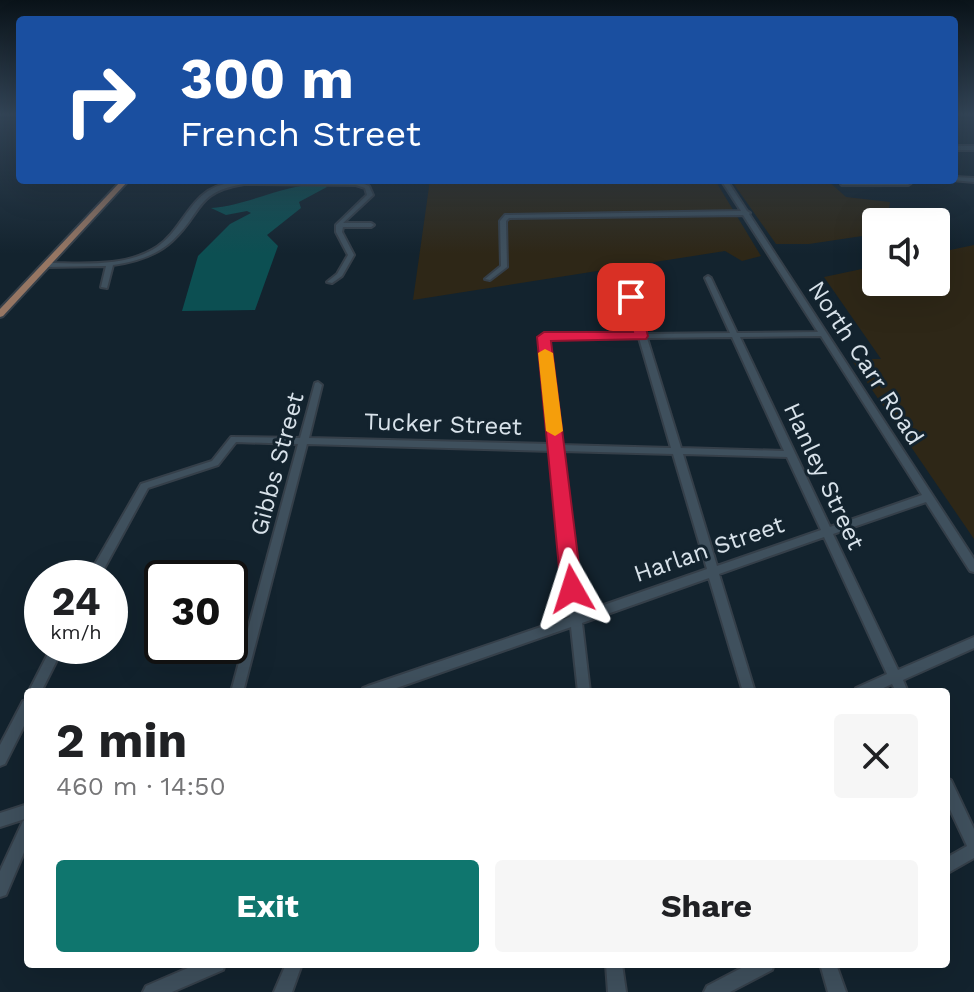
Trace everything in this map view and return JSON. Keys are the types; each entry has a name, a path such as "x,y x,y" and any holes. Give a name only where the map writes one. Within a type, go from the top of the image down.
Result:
{"main road":[{"path":"0,314 122,184"}],"street":[{"path":"46,265 110,264 135,259 162,246 206,193 227,184"},
{"path":"330,282 340,275 351,255 339,232 339,225 345,215 370,195 367,187 353,184"},
{"name":"North Carr Road","path":"727,184 974,568"},
{"path":"488,279 504,267 503,221 506,217 747,213"},
{"path":"339,225 371,225"},
{"path":"105,287 110,264"},
{"name":"Hanley Street","path":"708,278 732,335 900,688"},
{"path":"631,297 748,688"},
{"path":"584,688 544,337 824,334"},
{"name":"Gibbs Street","path":"238,688 318,385"},
{"name":"Tucker Street","path":"102,560 144,486 215,463 234,439 791,454"},
{"name":"Harlan Street","path":"379,688 928,497"},
{"path":"870,688 974,642"},
{"path":"36,688 49,664"},
{"path":"0,759 24,713"},
{"path":"950,794 974,848 950,863"},
{"path":"0,820 24,812"},
{"path":"0,889 24,835"},
{"path":"152,992 208,968"},
{"path":"283,992 292,968"},
{"path":"614,968 617,992"},
{"path":"713,992 758,968"},
{"path":"829,968 837,992"}],"shaded area":[{"path":"323,184 327,187 299,202 301,208 267,235 278,246 255,310 182,311 198,256 230,224 251,213 226,215 211,208 294,187"},
{"path":"429,184 717,184 761,256 742,261 725,251 413,300"},
{"path":"734,184 831,184 846,197 890,202 889,208 862,208 862,236 809,244 776,244"},
{"path":"974,245 974,539 851,359 881,359 824,277 862,269 862,296 950,296 950,250"}],"slow traffic":[{"path":"545,353 555,431"}],"route":[{"path":"572,589 544,337 641,336 631,297"}]}
